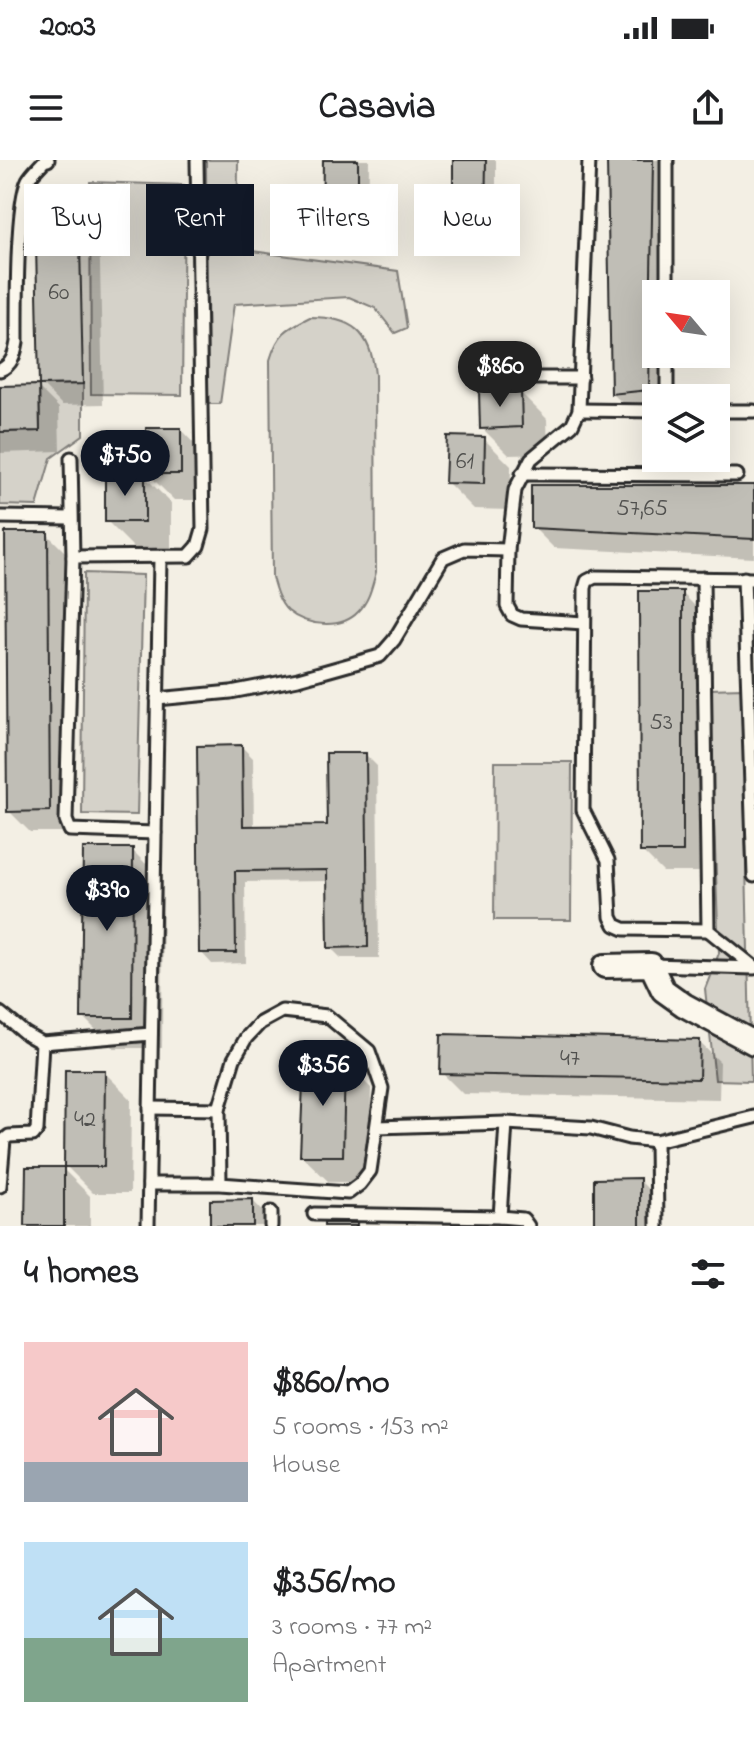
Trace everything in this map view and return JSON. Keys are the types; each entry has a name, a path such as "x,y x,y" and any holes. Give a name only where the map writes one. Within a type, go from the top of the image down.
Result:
{"street":[{"path":"605,966 651,965 663,990 754,1043"}],"lane":[{"path":"0,370 14,355 17,342 21,213 25,189 29,178 48,160"},
{"path":"73,557 189,556 198,546 203,529 197,160"},
{"path":"584,623 521,619 512,615 507,606 508,550 515,490 531,459 572,425 579,410 589,160"},
{"path":"667,160 667,280"},
{"path":"527,378 581,378"},
{"path":"579,410 642,411"},
{"path":"730,411 754,411"},
{"path":"71,458 73,557 66,820 70,830 155,833"},
{"path":"522,474 737,475"},
{"path":"0,517 71,518"},
{"path":"157,699 231,692 298,679 380,656 394,640 443,558 464,549 508,550"},
{"path":"148,1226 160,558"},
{"path":"754,876 749,578 595,577 587,581 583,810 608,860 611,917 615,925 624,929 708,930 754,968"},
{"path":"703,578 708,930"},
{"path":"651,965 754,968"},
{"path":"149,1184 220,1184 348,1193 370,1171 377,1127 382,1088 369,1051 327,1016 282,1011 260,1023 246,1038 234,1059 219,1109 220,1184"},
{"path":"0,1013 42,1043 151,1034"},
{"path":"0,1186 4,1140 9,1136 33,1135 37,1130 42,1043"},
{"path":"150,1108 219,1109"},
{"path":"377,1127 506,1123 591,1128 656,1141 754,1117"},
{"path":"500,1217 506,1123"},
{"path":"656,1141 657,1226"},
{"path":"271,1212 271,1226"},
{"path":"314,1214 500,1217 523,1219 528,1226"}],"shaded area":[{"path":"206,160 238,160 238,184 206,184"},
{"path":"90,182 153,184 146,184 146,256 183,256 182,395 91,394 90,256 130,256 130,184"},
{"path":"254,251 270,256 398,271 407,328 395,333 375,308 349,297 234,304 220,404 208,404 207,256 254,256"},
{"path":"310,317 337,320 357,330 369,348 375,375 376,572 362,608 351,618 333,624 314,623 288,611 280,600 272,577 270,360 284,333"},
{"path":"83,384 83,435 51,458 37,506 0,505 0,432 40,431 39,385"},
{"path":"84,573 143,575 137,815 82,814"},
{"path":"742,688 751,1081 715,1080 705,989 719,953 709,689"},
{"path":"495,762 572,762 571,920 494,920"}],"building":[{"path":"323,160 358,160 358,184 323,184"},
{"path":"453,160 486,160 486,184 453,184"},
{"path":"607,160 653,160 651,280 642,280 642,368 649,368 649,384 642,384 642,391 611,394"},
{"path":"36,256 80,256 83,384 39,385"},
{"path":"39,385 40,431 0,432 0,386"},
{"path":"521,390 522,427 480,429 479,391"},
{"path":"146,428 181,428 181,474 145,474"},
{"path":"447,436 485,437 484,484 445,483"},
{"path":"105,474 145,474 145,522 105,522"},
{"path":"531,485 754,485 754,539 531,528"},
{"path":"5,532 48,532 50,811 7,812"},
{"path":"639,591 683,591 683,852 640,852"},
{"path":"242,745 243,826 327,825 326,753 366,753 368,947 328,948 327,870 235,871 236,953 199,953 197,746"},
{"path":"83,848 133,848 132,1018 81,1018"},
{"path":"441,1034 700,1040 699,1079 440,1074"},
{"path":"304,1059 345,1059 343,1156 300,1156"},
{"path":"65,1070 105,1070 104,1167 64,1167"},
{"path":"26,1167 64,1167 64,1226 25,1226"},
{"path":"640,1178 640,1226 594,1226 594,1179"},
{"path":"253,1199 253,1226 210,1226 210,1200"},
{"path":"324,1223 357,1223 357,1226 324,1226"}]}
